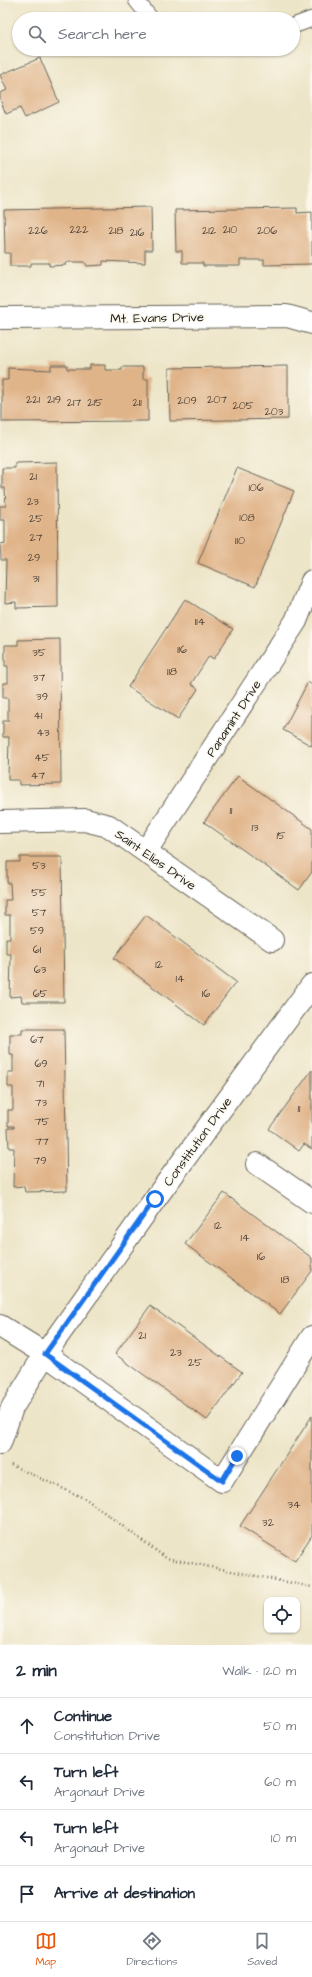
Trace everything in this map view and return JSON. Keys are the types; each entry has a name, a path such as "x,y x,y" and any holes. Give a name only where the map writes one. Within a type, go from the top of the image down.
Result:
{"street":[{"name":"Mt. Evans Drive","path":"0,318 287,316 312,324"},
{"name":"Panamint Drive","path":"146,851 304,625 312,581"},
{"name":"Saint Elias Drive","path":"0,822 85,820 109,826 272,940"},
{"name":"Constitution Drive","path":"3,1453 12,1408 45,1354 155,1199 312,985"},
{"path":"257,1164 312,1202"},
{"path":"0,1326 45,1354 222,1481 312,1337"}],"lane":[{"path":"136,0 145,12"},
{"path":"300,23 312,19"}],"path":[{"path":"3,1453 86,1499 166,1558 312,1587"}],"building":[{"path":"40,58 59,102 25,118 20,108 6,114 0,99 0,93 7,90 0,75"},
{"path":"151,207 152,250 145,250 145,263 103,261 103,265 87,266 85,262 69,262 65,263 66,265 49,266 49,263 31,263 31,266 10,266 10,253 5,253 4,210"},
{"path":"297,208 297,213 312,212 312,264 264,265 264,260 240,260 240,266 203,266 203,263 182,263 182,251 176,251 175,210"},
{"path":"51,365 67,365 67,369 90,369 90,365 105,365 105,370 122,370 122,367 143,367 143,379 148,379 148,421 2,422 2,380 8,380 8,368 51,370"},
{"path":"288,366 288,419 170,421 169,368"},
{"path":"57,462 58,607 16,608 16,602 5,603 6,560 1,560 0,544 5,543 5,520 0,520 0,506 6,506 5,488 2,488 2,468 15,468 15,463"},
{"path":"237,468 294,491 255,587 198,563"},
{"path":"185,599 233,629 214,659 209,656 191,684 198,689 178,719 128,687"},
{"path":"60,639 61,784 19,785 19,780 8,780 9,737 3,737 3,721 8,721 8,698 3,698 3,683 8,683 8,666 5,666 5,645 18,645 18,640"},
{"path":"308,682 312,685 312,746 283,730"},
{"path":"238,776 312,829 312,872 299,890 204,822"},
{"path":"20,857 62,857 64,1002 22,1002 21,996 10,997 11,954 6,954 6,938 10,938 10,915 5,915 5,900 11,900 10,883 7,883 7,862 20,862"},
{"path":"146,915 236,982 204,1025 114,958"},
{"path":"22,1029 64,1029 67,1191 25,1192 24,1186 13,1187 14,1148 9,1148 8,1128 14,1128 14,1126 8,1126 8,1110 13,1110 13,1087 8,1087 8,1072 13,1072 13,1055 10,1055 10,1034 22,1034"},
{"path":"312,1070 312,1149 304,1144 299,1151 269,1129"},
{"path":"224,1193 312,1258 312,1271 280,1314 185,1244"},
{"path":"150,1306 242,1372 207,1420 115,1354"},
{"path":"312,1416 312,1535 295,1561 240,1526"}],"route":[{"path":"155,1199 45,1354 192,1461 222,1481 237,1456"}]}
